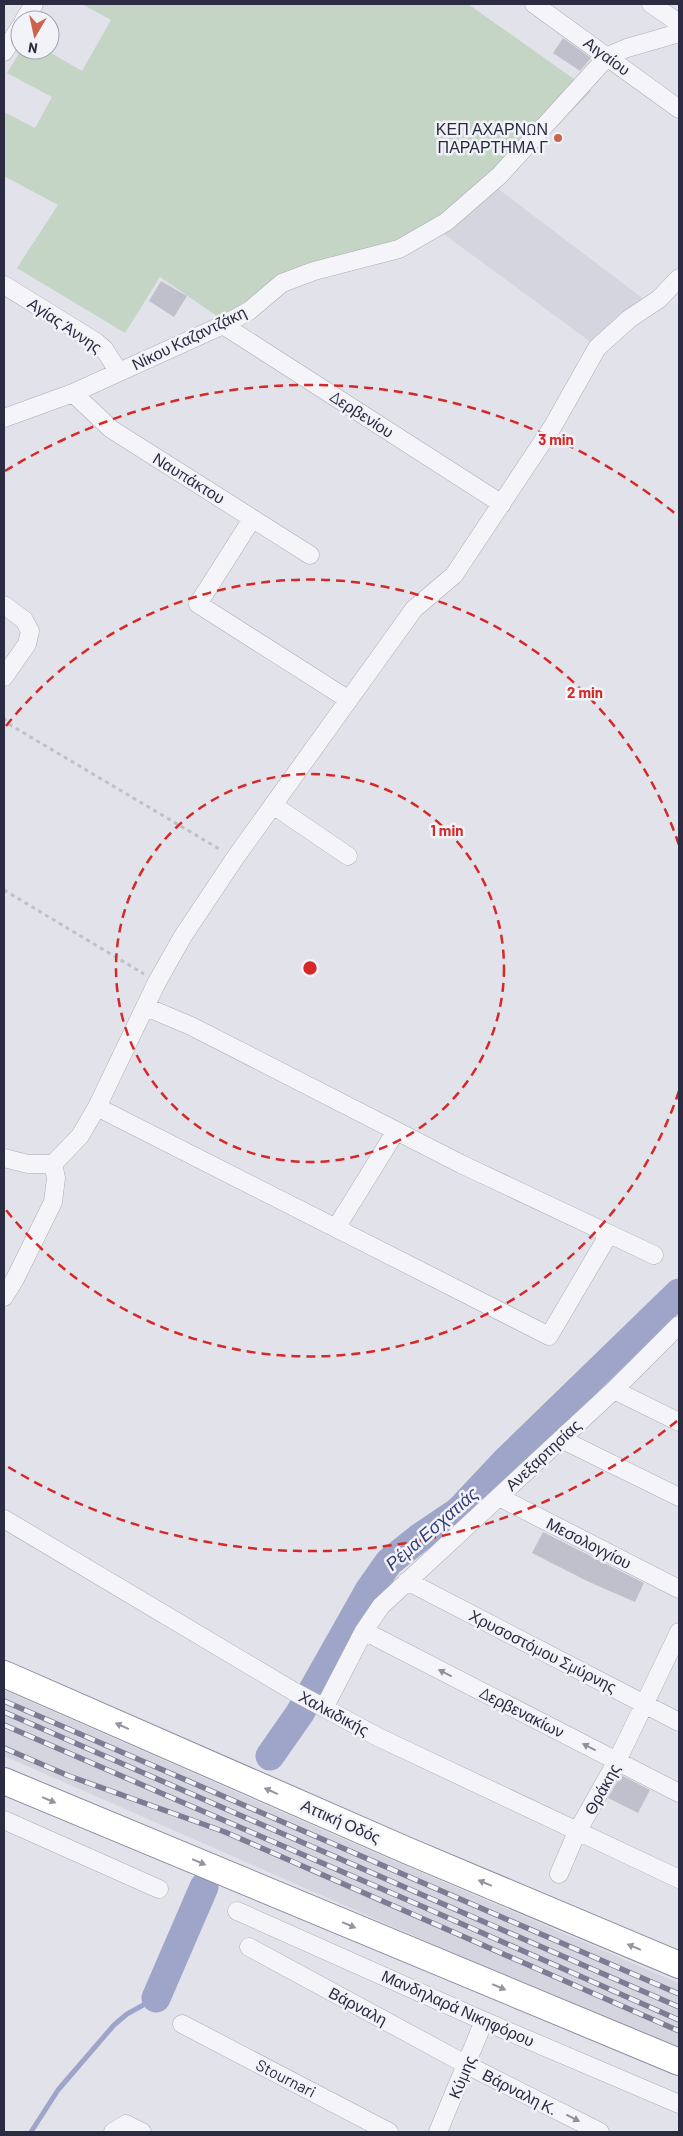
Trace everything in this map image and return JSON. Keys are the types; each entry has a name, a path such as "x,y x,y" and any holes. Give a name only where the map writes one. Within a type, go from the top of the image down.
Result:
{"highway":[{"name":"Αττική Οδός","path":"4,1674 406,1850 679,1966"},
{"path":"4,1781 679,2062"}],"street":[{"name":"Αιγαίου","path":"534,4 608,56 679,110"},
{"path":"651,4 679,23"},
{"name":"Νίκου Καζαντζάκη","path":"4,418 73,394 223,325 249,311 282,283 314,272 399,249 446,222 500,175 608,56 627,48 679,33"},
{"path":"4,1158 28,1164 53,1164 80,1136 97,1107 157,982 183,936 235,858 414,609 454,575 553,426 597,348 629,319 659,299 679,278"},
{"name":"Αγίας Άννης","path":"4,285 96,342 104,349 119,372"},
{"name":"Δερβενίου","path":"223,325 502,504"},
{"name":"Ναυπάκτου","path":"73,394 111,429 310,555"},
{"path":"252,518 198,604 349,700"},
{"path":"4,605 24,620 30,631 27,644 4,677"},
{"path":"273,805 348,856"},
{"path":"146,1007 191,1026 396,1131 654,1255"},
{"path":"97,1107 549,1336 609,1234"},
{"path":"336,1228 396,1131"},
{"path":"4,1297 15,1279 53,1202 56,1178 53,1164"},
{"name":"Ανεξαρτησίας","path":"318,1705 381,1606 675,1335"},
{"path":"614,1390 679,1422"},
{"path":"561,1439 679,1497"},
{"name":"Μεσολογγίου","path":"499,1497 679,1588"},
{"name":"Χαλκιδικής","path":"4,1519 318,1705 378,1737 679,1879"},
{"name":"Χρυσοστόμου Σμύρνης","path":"407,1581 679,1722"},
{"name":"Δερβενακίων","path":"364,1631 679,1793"},
{"name":"Θράκης","path":"559,1874 578,1832 617,1761 679,1632"},
{"path":"4,1820 159,1889"},
{"name":"Μανδηλαρά Νικηφόρου","path":"237,1910 484,2021 679,2104"},
{"name":"Βάρναλη","path":"249,1947 467,2065"},
{"name":"Κύμης","path":"438,2132 484,2021"},
{"name":"Stournari","path":"182,2024 389,2132"},
{"name":"Βάρναλη Κ.","path":"467,2065 600,2132"},
{"path":"119,2128 142,2132"}],"path":[{"path":"4,718 6,723 235,858"},
{"path":"4,890 157,982"}],"shaded area":[{"path":"497,188 645,300 592,343 441,232"},
{"path":"4,1690 679,1983 679,2048 549,1995 4,1756"}],"green space":[{"path":"82,4 468,4 591,91 497,188 441,232 289,286 269,304 253,296 221,319 160,277 125,333 17,268 58,205 4,176 4,112 35,128 52,97 7,73 15,60 60,60 60,58 82,71 111,20"}],"building":[{"path":"563,38 591,58 580,71 553,53"},
{"path":"161,281 187,296 174,317 149,301"},
{"path":"543,1532 644,1583 635,1602 589,1582 532,1553"},
{"path":"621,1775 650,1790 638,1813 608,1798"}],"waterway":[{"name":"Ρέμα Εσχατιάς","path":"270,1756 300,1713 370,1589 389,1562 419,1538 459,1511 506,1461 679,1293"},
{"name":"Ρέμα Εσχατιάς","path":"156,1998 204,1887"},
{"path":"31,2132 58,2090 114,2025 127,2014 156,1998"}],"railway":[{"path":"4,1701 679,1994"},
{"path":"4,1712 679,2007"},
{"path":"4,1725 679,2020"},
{"path":"4,1748 69,1776 225,1832 679,2031"}],"place":[{"name":"ΚΕΠ ΑΧΑΡΝΩΝ ΠΑΡΑΡΤΗΜΑ Γ","path":"558,138"}]}
